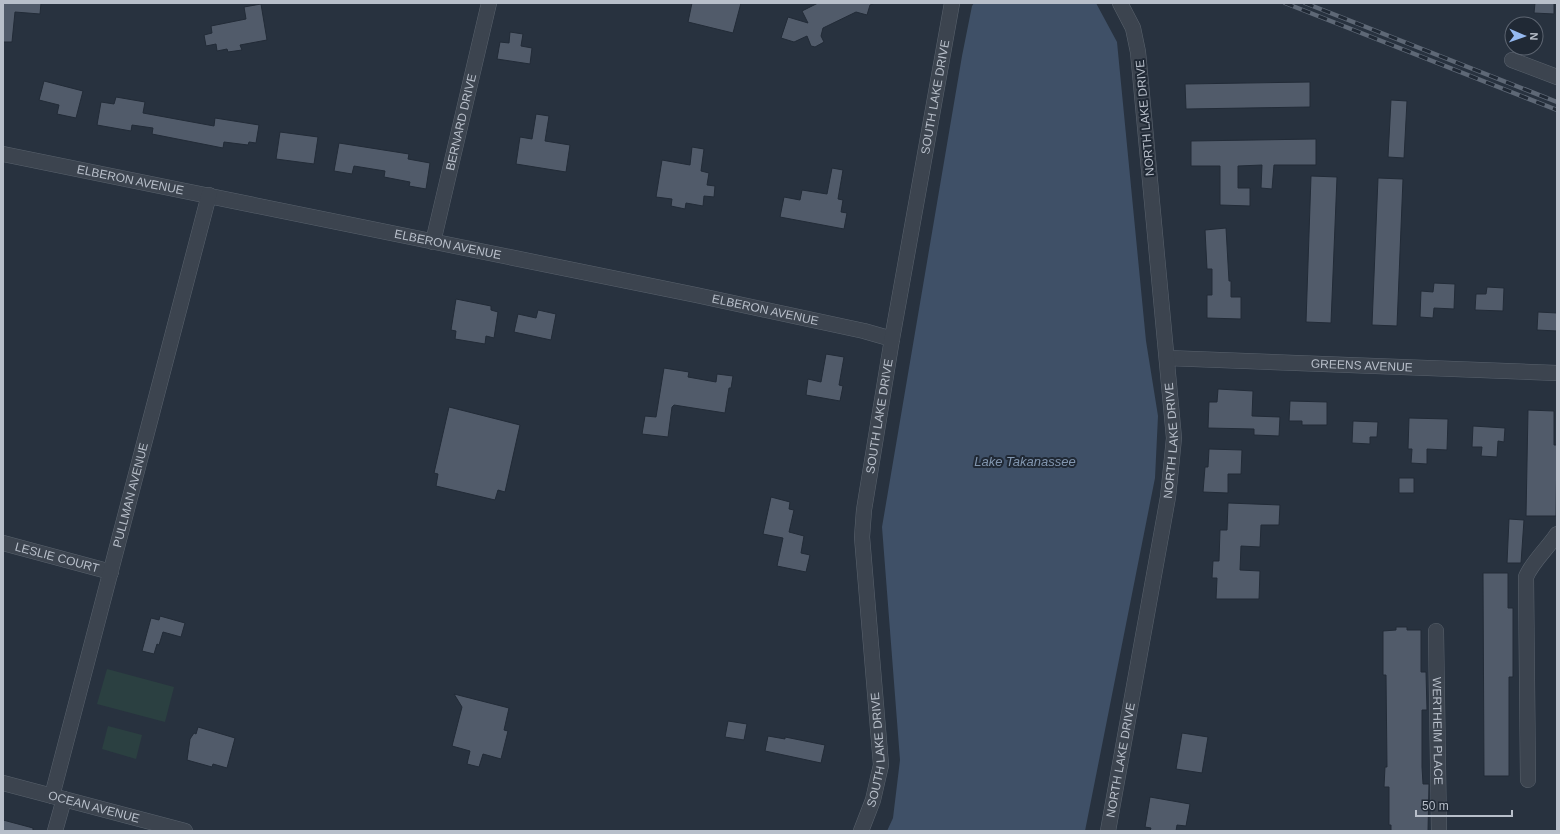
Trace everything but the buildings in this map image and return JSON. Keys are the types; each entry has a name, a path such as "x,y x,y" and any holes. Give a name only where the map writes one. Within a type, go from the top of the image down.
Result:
{"street":[{"name":"BERNARD DRIVE","path":"433,242 489,3"},
{"name":"SOUTH LAKE DRIVE","path":"861,831 875,794 881,765 862,537 864,510 892,339 952,3"},
{"name":"NORTH LAKE DRIVE","path":"1108,831 1174,456 1173,418 1168,358 1138,52 1133,28 1120,3"},
{"path":"1512,60 1557,77"},
{"name":"ELBERON AVENUE","path":"3,154 703,296 864,331 892,339"},
{"name":"PULLMAN AVENUE","path":"55,831 58,797 111,572 209,195"},
{"name":"GREENS AVENUE","path":"1168,358 1557,373"},
{"path":"1528,780 1526,577 1529,570 1557,534"},
{"name":"LESLIE COURT","path":"3,543 111,572"},
{"name":"WERTHEIM PLACE","path":"1436,631 1439,831"},
{"name":"OCEAN AVENUE","path":"3,783 185,831"}],"green space":[{"path":"107,669 174,687 165,722 97,704"},
{"path":"108,726 142,735 136,759 102,749"}],"water":[{"name":"Lake Takanassee","path":"974,3 1096,3 1117,42 1146,341 1158,416 1155,478 1085,831 887,831 893,818 900,760 882,527 962,56 972,6"}],"railway":[{"path":"1285,3 1557,110"},
{"path":"1305,3 1557,102"}]}
